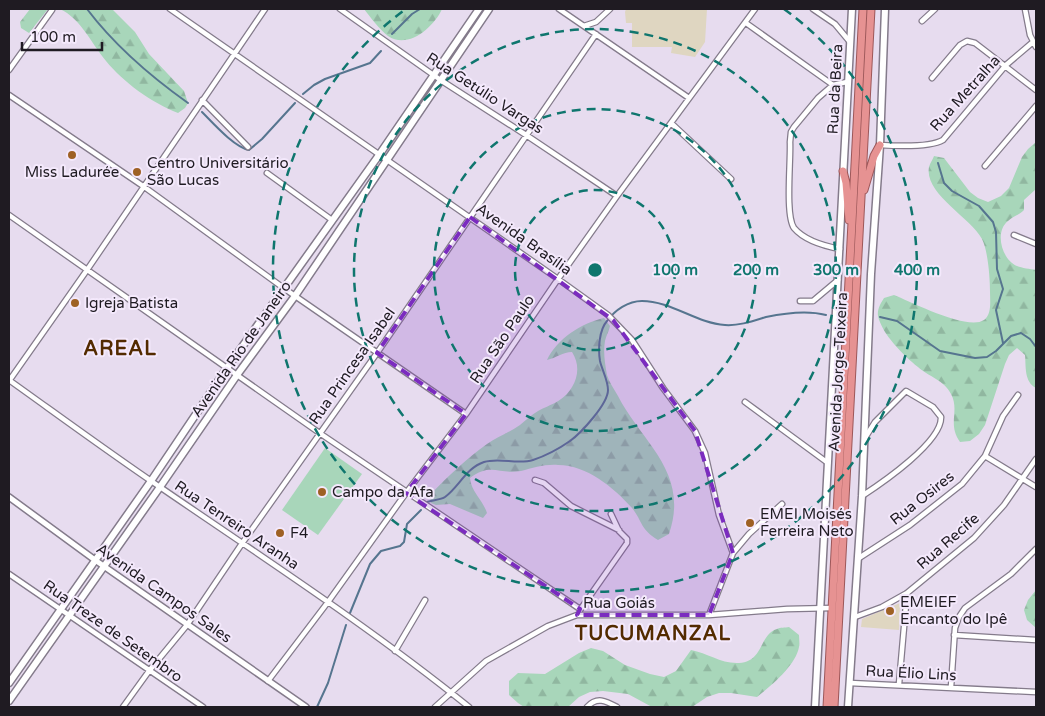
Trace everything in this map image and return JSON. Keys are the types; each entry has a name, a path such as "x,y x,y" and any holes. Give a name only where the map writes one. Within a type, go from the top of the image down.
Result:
{"highway":[{"name":"Avenida Jorge Teixeira","path":"827,707 863,9"},
{"name":"Avenida Jorge Teixeira","path":"834,707 871,9"},
{"path":"861,200 874,156 880,145"},
{"path":"843,171 846,183 851,254"},
{"path":"835,692 838,707"}],"main road":[{"name":"Avenida Rio de Janeiro","path":"9,683 479,9"},
{"name":"Avenida Rio de Janeiro","path":"9,701 294,296 442,81 489,9"},
{"name":"Rua da Beira","path":"815,707 852,9"},
{"path":"880,145 885,9"},
{"name":"Rua Élio Lins","path":"850,683 859,558 871,274 880,145"},
{"path":"848,707 850,683"}],"street":[{"name":"Avenida Brasília","path":"170,9 470,217 614,320 632,340 663,388 695,430 705,453 720,515 733,553"},
{"path":"9,380 87,270 265,9"},
{"name":"Rua Getúlio Vargas","path":"340,9 433,75 617,196"},
{"path":"559,9 689,98"},
{"path":"584,26 601,18 610,9"},
{"name":"Rua São Paulo","path":"268,681 466,414 617,196 755,9"},
{"path":"813,9 835,24 850,44"},
{"path":"922,21 935,9"},
{"path":"1025,9 1028,25 1036,47"},
{"path":"9,70 52,10"},
{"path":"746,23 834,86"},
{"name":"Rua Princesa Isabel","path":"123,707 149,671 187,625 596,34"},
{"path":"932,78 960,45 968,41 1006,65 1036,90"},
{"name":"Rua Metralha","path":"880,145 925,145 943,140 1006,65 1033,42"},
{"path":"840,248 810,240 793,226 789,214 791,136 794,127 818,98 834,86 847,82"},
{"path":"9,95 143,186 294,296 466,414"},
{"path":"202,100 248,147"},
{"path":"986,166 1036,106"},
{"path":"671,123 731,179"},
{"path":"267,173 332,220"},
{"path":"9,215 406,493 580,609"},
{"path":"1014,235 1036,244"},
{"path":"800,302 813,301 839,279"},
{"name":"Rua Tenreiro Aranha","path":"9,380 151,481 243,542 328,602 469,707"},
{"path":"862,496 892,476 919,452 939,428 941,419 939,412 906,391 871,427 864,439"},
{"name":"Rua Osires","path":"859,558 910,525 951,494 967,479 985,456 1003,416 1018,394"},
{"path":"744,402 828,463"},
{"path":"985,456 1036,487"},
{"name":"Rua Recife","path":"855,617 882,607 907,593 984,529 1004,505 1036,459"},
{"path":"535,480 544,483 571,506 619,531 626,537 627,543 577,615"},
{"name":"Avenida Campos Sales","path":"9,497 95,560 306,707"},
{"path":"709,615 733,553 749,534 782,504"},
{"path":"612,514 619,531"},
{"path":"951,687 954,635 957,621 965,608 1011,574 1036,549"},
{"name":"Rua Treze de Setembro","path":"9,574 203,707"},
{"path":"899,684 907,593"},
{"path":"395,651 425,600"},
{"name":"Rua Goiás","path":"435,707 486,661 548,626 577,615 709,615 832,608"},
{"path":"954,635 1036,640"},
{"name":"Rua Élio Lins","path":"850,683 1036,692"},
{"path":"587,707 595,701 606,701 617,707"}],"highlighted area":[{"path":"470,217 613,320 695,431 733,553 709,615 577,615 580,609 406,493 466,414 377,353"}],"shaded area":[{"path":"626,9 707,9 705,42 695,57 671,53 672,47 632,47 632,23 626,23"},
{"name":"EMEIEF Encanto do Ipê","path":"900,603 899,630 861,627 862,619"}],"green space":[{"path":"30,9 48,9 29,33 21,28 20,22"},
{"path":"60,9 112,9 135,32 149,54 184,91 188,103 185,108 178,113 168,109 148,98 129,84 106,61 80,25"},
{"path":"364,9 442,9 427,29 412,38 396,40 378,27"},
{"path":"1036,142 1036,189 1024,200 1024,210 1004,226 1001,238 1004,252 1012,263 1019,267 1036,270 1036,388 1029,382 1025,355 1017,348 1009,355 1005,364 985,425 979,434 970,441 960,442 954,429 954,406 948,389 912,362 894,344 880,323 879,309 884,298 894,295 953,319 976,322 987,317 990,307 990,286 984,244 976,231 933,187 929,177 929,167 934,156 944,158 970,192 988,202 1001,196 1009,188 1022,157"},
{"path":"604,318 610,326 605,339 604,349 608,378 628,413 660,459 668,475 673,493 674,512 669,534 658,540 652,536 645,529 632,508 617,493 589,473 569,466 548,465 513,472 490,470 477,473 470,478 473,488 487,513 483,518 450,504 436,505 431,503 430,495 472,456 491,441 512,430 535,413 565,396 576,378 577,365 572,352 547,360 551,352 563,339 578,328"},
{"name":"Campo da Afa","path":"325,448 362,474 318,535 282,510"},
{"path":"1036,590 1036,628 1027,620 1024,610 1028,600"},
{"path":"789,627 799,635 797,654 782,675 757,697 719,693 707,697 692,707 652,707 628,694 603,691 590,692 579,697 568,707 524,707 509,695 509,681 518,673 545,674 579,653 591,648 603,651 625,665 664,677 676,671 691,650 726,662 739,663 747,661 753,658 771,632"}],"waterway":[{"path":"87,9 109,36 134,60 188,103"},
{"path":"392,34 412,14 420,9"},
{"path":"303,94 325,79 370,63 381,51"},
{"path":"202,112 230,140 249,150 262,139 295,103"},
{"path":"938,163 944,183 952,191 979,206 993,222 996,232 997,269 1003,289 996,310 1003,343"},
{"path":"427,502 445,497 467,473 484,462 502,460 521,462 533,460 562,446 581,432 599,410 607,396 608,386 599,356 602,329 614,313 627,304 637,301 663,304 704,320 725,325 741,324 788,313 804,312 826,315"},
{"path":"880,317 897,321 940,351 975,358 987,357 1011,336 1021,333 1030,339 1036,347"},
{"path":"350,613 370,564 381,551 400,546 404,542 407,524 421,510"},
{"path":"317,707 328,683 346,625"}],"place":[{"name":"Miss Ladurée","path":"72,155"},
{"name":"Centro Universitário São Lucas","path":"137,172"},
{"name":"Igreja Batista","path":"75,303"},
{"name":"Campo da Afa","path":"322,492"},
{"name":"EMEI Moisés Ferreira Neto","path":"750,523"},
{"name":"F4","path":"280,533"},
{"name":"EMEIEF Encanto do Ipê","path":"890,611"}],"district":[{"name":"AREAL","path":"120,348"},
{"name":"TUCUMANZAL","path":"653,633"}]}
